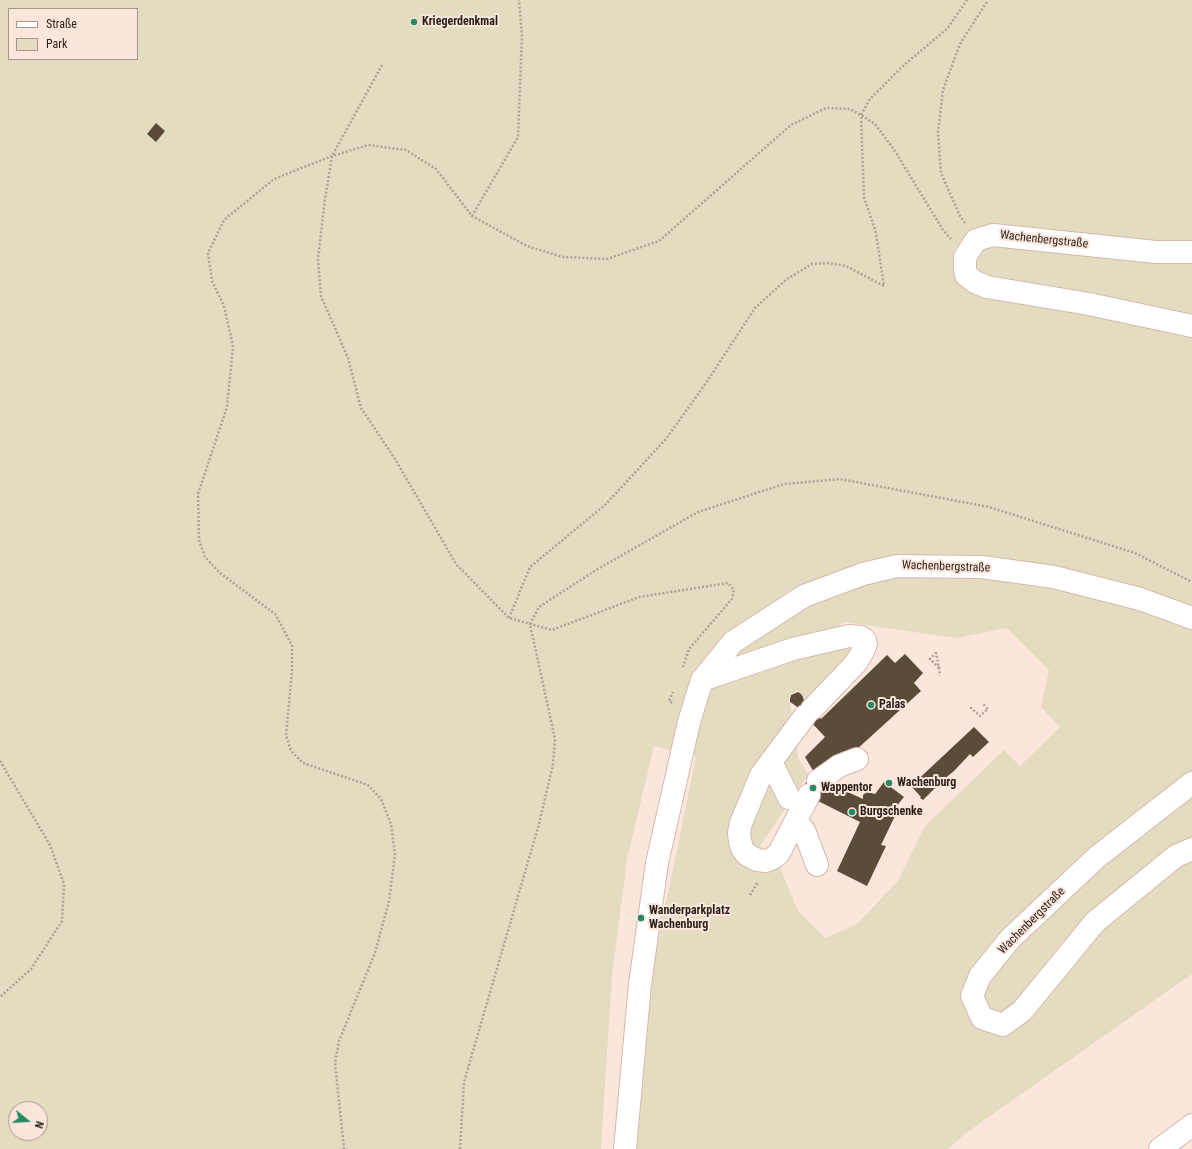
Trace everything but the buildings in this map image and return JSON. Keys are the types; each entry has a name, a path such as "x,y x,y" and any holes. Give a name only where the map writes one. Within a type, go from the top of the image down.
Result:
{"street":[{"name":"Wachenbergstraße","path":"971,248 994,235 1156,252 1192,252"},
{"path":"971,248 966,275 975,282 987,287 1089,304 1192,326"},
{"name":"Wachenbergstraße","path":"626,1149 640,984 657,863 689,722 702,680 734,642 804,596 863,574 897,566 982,567 1054,577 1140,598 1192,618"},
{"path":"702,680 793,648 850,636 861,637 865,640 866,644 862,654 855,664 809,712 762,775 741,823 739,833 742,848 746,854 757,860 766,861 779,853 805,792 839,766 857,759"},
{"path":"771,762 805,792"},
{"name":"Wachenbergstraße","path":"1192,783 1097,857 1010,939 980,976 972,996 982,1018 1003,1025 1022,1011 1095,922 1176,856 1192,849"},
{"path":"804,830 817,865"},
{"path":"1160,1149 1192,1125"}],"path":[{"path":"472,216 518,136 522,36 519,0"},
{"path":"509,618 530,567 605,505 666,439 706,383 755,308 786,279 812,264 828,262 846,266 884,286 876,233 864,197 861,115 870,99 904,65 947,29 967,0"},
{"path":"971,248 960,216 941,173 938,132 943,90 960,44 988,0"},
{"path":"382,65 332,156 324,199 318,260 321,296 348,358 361,408 395,459 456,564 509,618 552,630 639,597 728,583 734,590 732,599 689,649 681,672"},
{"path":"344,1149 335,1063 339,1041 375,953 389,901 395,854 391,824 381,799 368,785 303,763 291,750 286,735 292,672 292,645 275,614 220,573 205,558 198,540 198,494 227,407 233,346 224,306 212,281 208,253 224,220 274,179 332,156 368,145 406,150 436,168 472,216 527,246 563,257 607,259 659,241 791,125 826,108 850,109 874,124 891,146 943,230 971,248"},
{"path":"460,1149 464,1082 539,824 553,765 555,739 530,624 539,606 596,570 698,512 784,484 840,478 989,507 1135,553 1192,582"},
{"path":"939,668 930,659 936,653 938,661 939,668 940,676"},
{"path":"674,704 669,701 675,686"},
{"path":"971,709 980,716 988,709 982,702"},
{"path":"0,761 50,845 64,884 62,921 31,969 0,997"},
{"path":"750,896 761,876"}],"green space":[{"path":"0,0 1192,0 1192,974 966,1133 948,1149 637,1149 649,986 696,757 654,746 627,860 612,976 601,1149 0,1149","holes":["844,622 956,638 1007,628 1049,670 1041,707 1060,727 1020,766 1004,750 925,826 898,881 857,924 825,938 798,911 779,865 760,846 808,775 798,757 789,696 797,690 807,701 854,646 822,647"]}],"place":[{"name":"Kriegerdenkmal","path":"414,22"},
{"name":"Palas","path":"871,705"},
{"name":"Wachenburg","path":"889,783"},
{"name":"Wappentor","path":"813,788"},
{"name":"Burgschenke","path":"852,812"},
{"name":"Wanderparkplatz Wachenburg","path":"641,918"}]}
